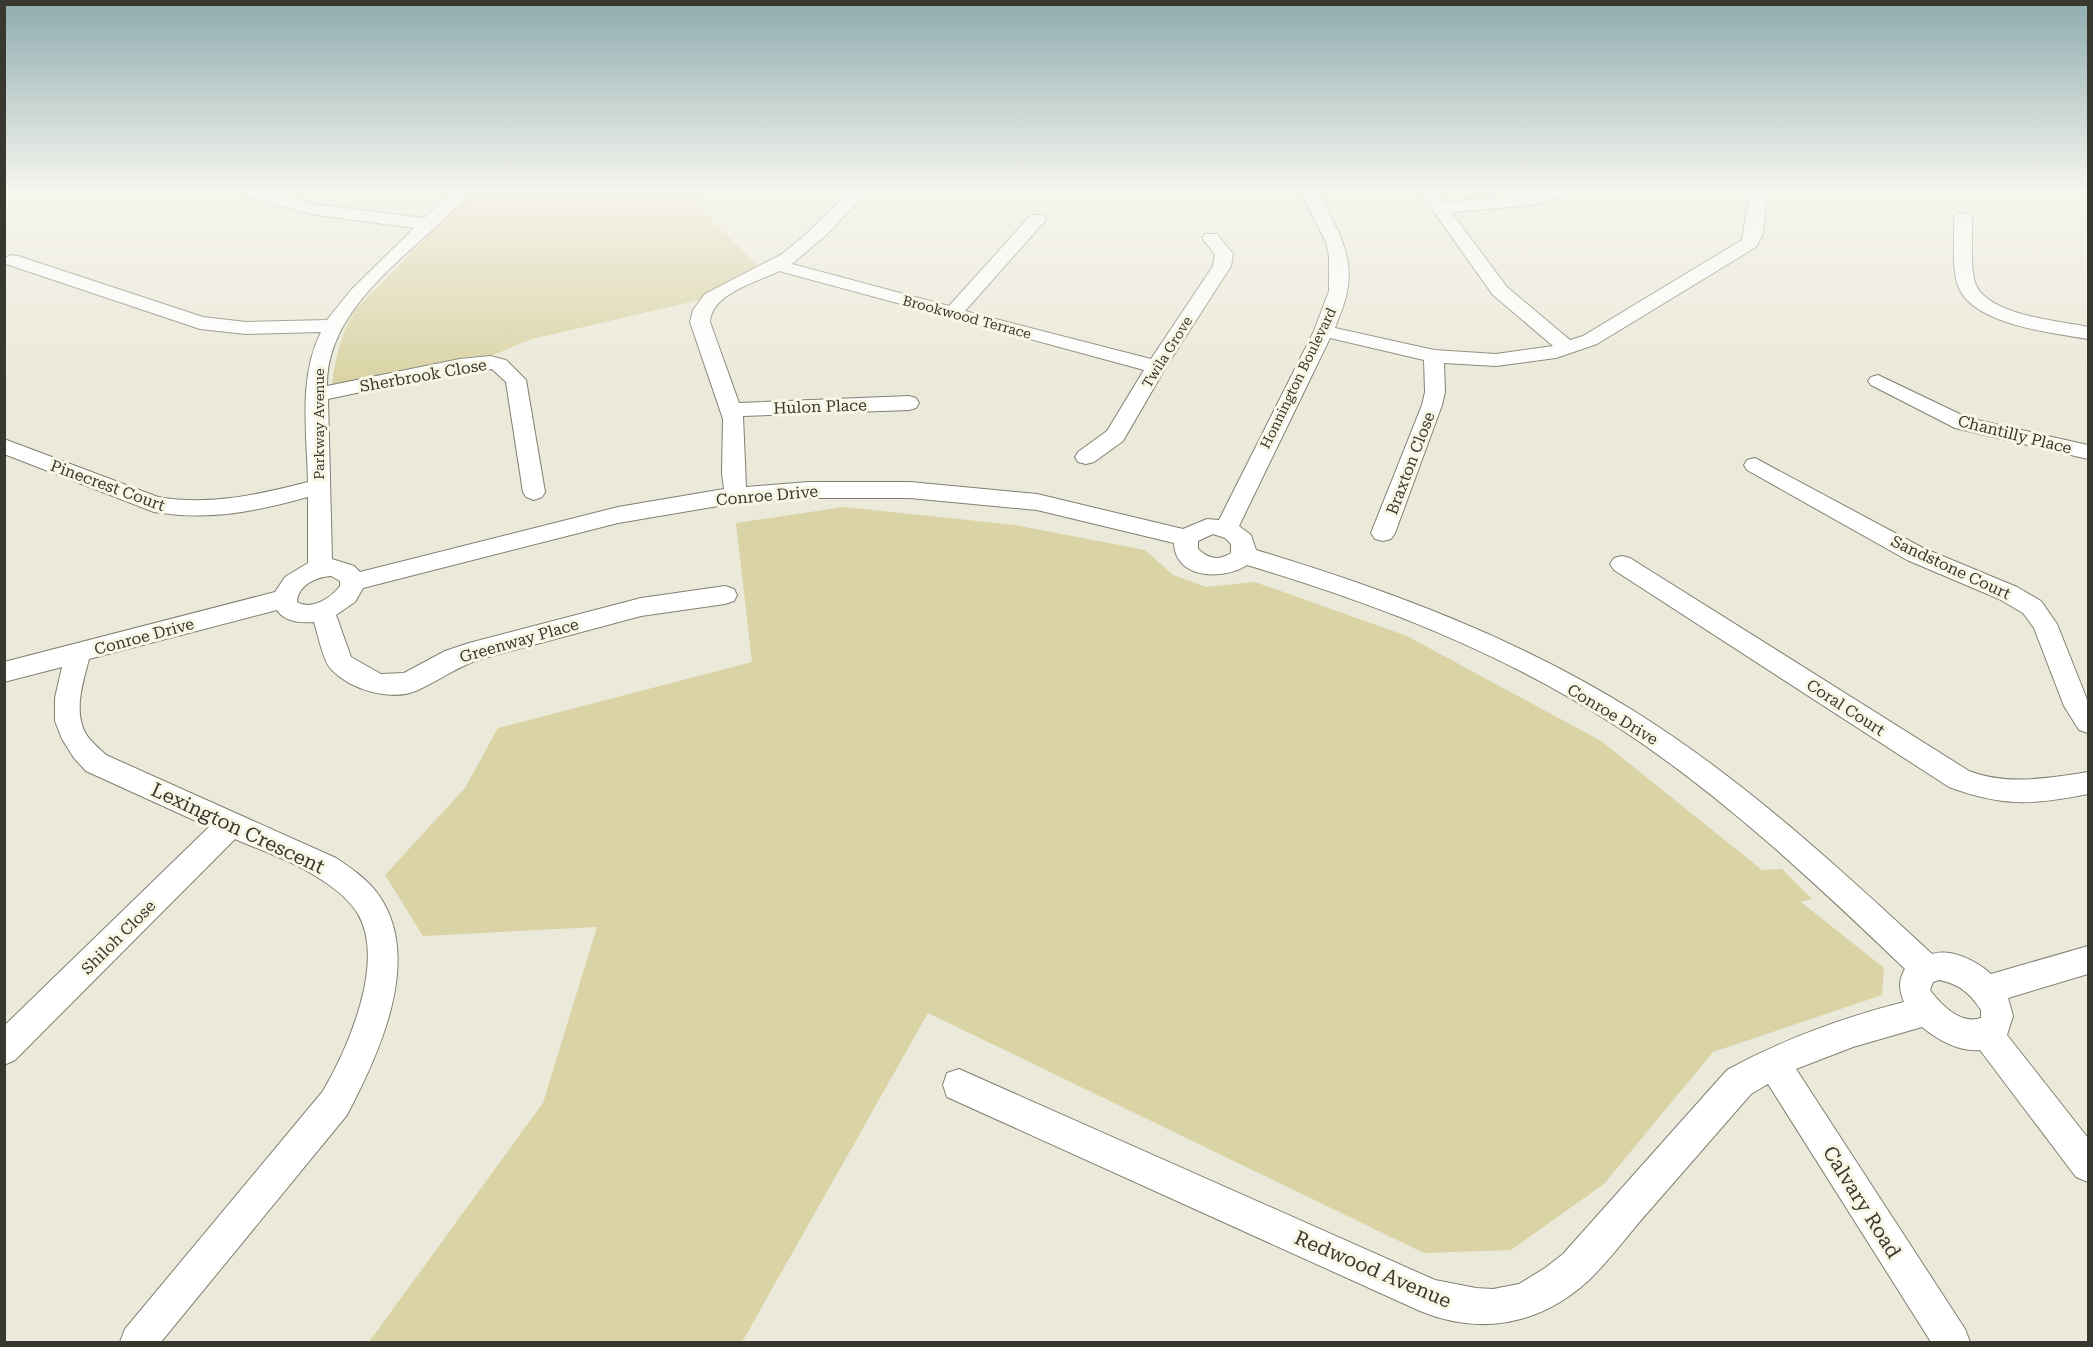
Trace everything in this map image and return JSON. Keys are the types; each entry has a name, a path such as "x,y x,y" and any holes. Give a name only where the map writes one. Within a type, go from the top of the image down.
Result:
{"street":[{"name":"Parkway Avenue","path":"320,568 318,365 333,326 347,304 397,254"},
{"path":"736,495 733,473 734,419 700,315 710,299 778,264 791,254"},
{"path":"952,313 1005,254"},
{"name":"Twila Grove","path":"1086,457 1115,436 1156,367 1222,266 1224,254"},
{"name":"Honnington Boulevard","path":"1226,528 1252,471 1324,331 1338,291 1338,254"},
{"path":"1473,254 1511,302 1567,348"},
{"path":"1324,331 1434,356 1496,360 1522,358 1567,348 1599,334 1732,254"},
{"path":"1966,254 1968,286 1975,296 2005,314 2088,333"},
{"path":"12,260 200,323 246,327 333,326"},
{"name":"Brookwood Terrace","path":"778,264 790,270 1156,367"},
{"name":"Braxton Close","path":"1383,533 1432,405 1435,392 1434,356"},
{"name":"Sherbrook Close","path":"317,395 460,365 490,362 499,364 516,380 534,492"},
{"name":"Chantilly Place","path":"1878,381 1962,423 2088,452"},
{"name":"Hulon Place","path":"731,411 753,408 909,404"},
{"name":"Pinecrest Court","path":"4,446 154,504 174,509 226,510 319,487"},
{"name":"Sandstone Court","path":"1755,465 1916,554 2008,593 2032,607 2045,624 2077,706 2088,723"},
{"name":"Conroe Drive","path":"353,582 618,514 736,495 807,490 910,490 1037,502 1187,538"},
{"path":"1214,526 1226,528 1242,538 1245,547 1238,562 1217,568 1206,566 1188,555 1185,546 1187,538 1193,531 1202,527 1214,526"},
{"name":"Conroe Drive","path":"1243,555 1379,598 1421,614 1515,658 1625,718 1675,752 1804,855 1926,968"},
{"name":"Coral Court","path":"1622,564 1959,779 1976,786 2010,794 2088,783"},
{"path":"320,568 345,569 351,574 353,582 351,591 344,599 323,612 305,614 293,612 286,606 284,599 287,589 296,580 320,568"},
{"name":"Greenway Place","path":"323,612 340,663 365,679 381,684 396,685 408,683 454,658 478,650 641,607 726,595"},
{"name":"Conroe Drive","path":"4,672 284,599"},
{"name":"Lexington Crescent","path":"78,653 66,705 67,719 78,744 96,763 326,867 351,886 371,909 380,940 381,982 377,1002 361,1053 335,1103 138,1342"},
{"name":"Shiloh Close","path":"4,1049 231,824"},
{"path":"1986,990 2088,960"},
{"path":"1939,966 1956,969 1970,976 1986,990 1993,1001 1998,1016 1995,1026 1986,1033 1973,1036 1955,1032 1941,1025 1926,1011 1918,999 1914,985 1918,975 1926,968 1939,966"},
{"name":"Redwood Avenue","path":"960,1085 1433,1298 1463,1306 1495,1308 1526,1301 1550,1288 1576,1267 1739,1082 1773,1062 1851,1031 1926,1011"},
{"path":"1986,1033 2088,1165"},
{"name":"Calvary Road","path":"1773,1062 1952,1342"}],"shaded area":[{"path":"410,254 746,254 759,267 711,290 699,300 532,339 493,355 467,357 332,386 339,346 355,310"},
{"path":"844,507 1015,525 1145,550 1173,575 1206,587 1255,582 1407,636 1601,741 1762,870 1782,869 1812,899 1801,902 1884,968 1882,995 1713,1052 1604,1184 1511,1250 1424,1253 928,1013 742,1342 369,1342 543,1103 597,927 423,936 385,875 465,788 498,728 752,662 736,523"}]}
